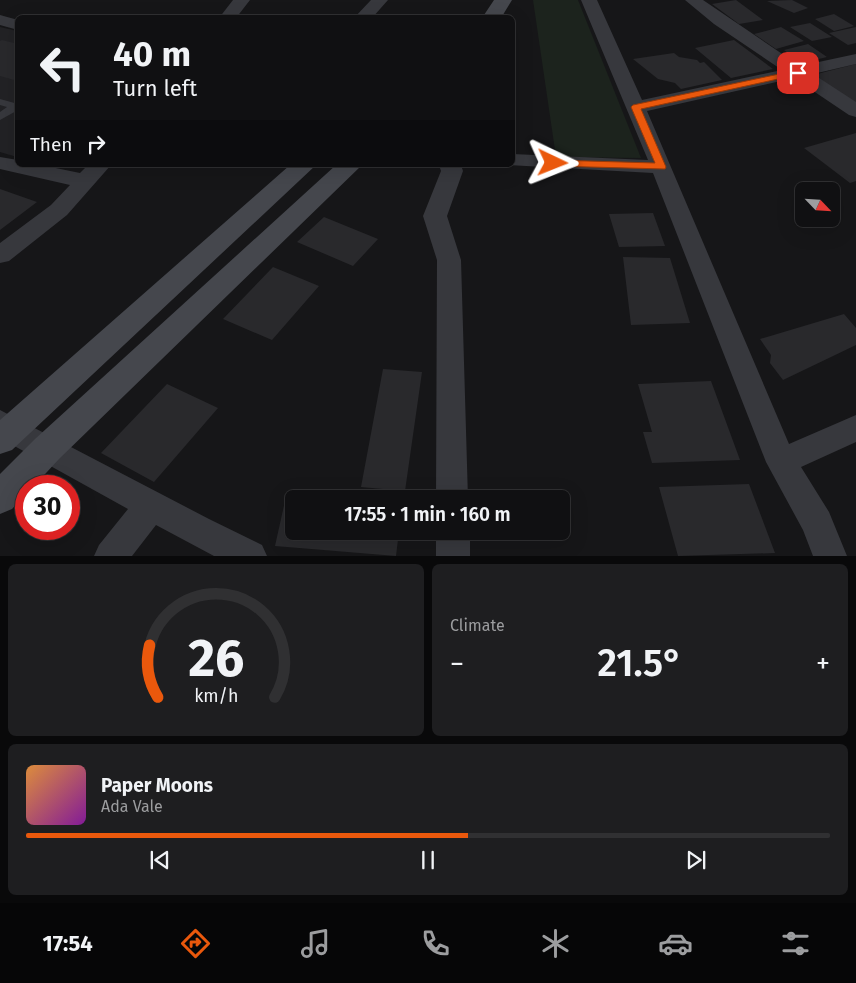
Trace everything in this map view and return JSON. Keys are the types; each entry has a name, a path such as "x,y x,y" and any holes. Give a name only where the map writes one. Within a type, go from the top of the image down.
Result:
{"street":[{"path":"230,15 242,0"},
{"path":"365,15 380,0"},
{"path":"589,0 661,167 781,462 817,523 830,556"},
{"path":"693,0 856,112"},
{"path":"0,20 15,24"},
{"path":"636,107 856,59"},
{"path":"515,160 661,167"},
{"path":"0,163 15,165"},
{"path":"37,167 92,173"},
{"path":"250,556 46,449 4,431 302,167"},
{"path":"0,498 46,449 348,167"},
{"path":"451,167 452,172 435,216 449,260 452,490"},
{"path":"0,255 59,210 92,173"},
{"path":"781,462 856,428"},
{"path":"111,556 151,505"},
{"path":"453,540 453,556"}],"lane":[{"path":"0,102 15,107"},
{"path":"0,117 15,108"}],"shaded area":[{"path":"533,0 578,0 641,158 556,157"},
{"path":"0,27 15,31 15,156 0,152"}],"building":[{"path":"736,0 763,20 739,24 712,4"},
{"path":"792,0 808,8 794,13 767,1"},
{"path":"834,14 854,26 834,31 815,19"},
{"path":"810,23 832,37 812,41 790,27"},
{"path":"781,27 804,41 776,49 754,34"},
{"path":"856,27 856,43 848,45 829,33"},
{"path":"734,40 773,69 731,78 695,48"},
{"path":"0,41 15,43 15,80 0,76"},
{"path":"808,44 827,57 802,63 784,50"},
{"path":"674,53 679,57 697,60 700,63 704,62 722,80 681,89 675,83 658,79 633,59"},
{"path":"856,64 856,104 813,75"},
{"path":"856,133 856,181 850,183 804,148"},
{"path":"0,189 37,202 0,230"},
{"path":"653,213 665,246 619,247 609,214"},
{"path":"324,217 378,239 353,266 297,242"},
{"path":"623,257 670,258 690,323 631,325"},
{"path":"273,267 319,286 272,340 223,319"},
{"path":"844,314 856,328 856,345 783,380 770,363 771,355 760,339"},
{"path":"383,369 422,372 405,490 361,487"},
{"path":"711,381 740,460 652,463 643,432 652,432 638,384"},
{"path":"167,384 218,408 154,482 101,453"},
{"path":"749,484 775,553 678,556 659,487"},
{"path":"285,501 285,540 398,540 396,556 275,546"}],"route":[{"path":"553,163 661,167 636,107 798,73"}]}
